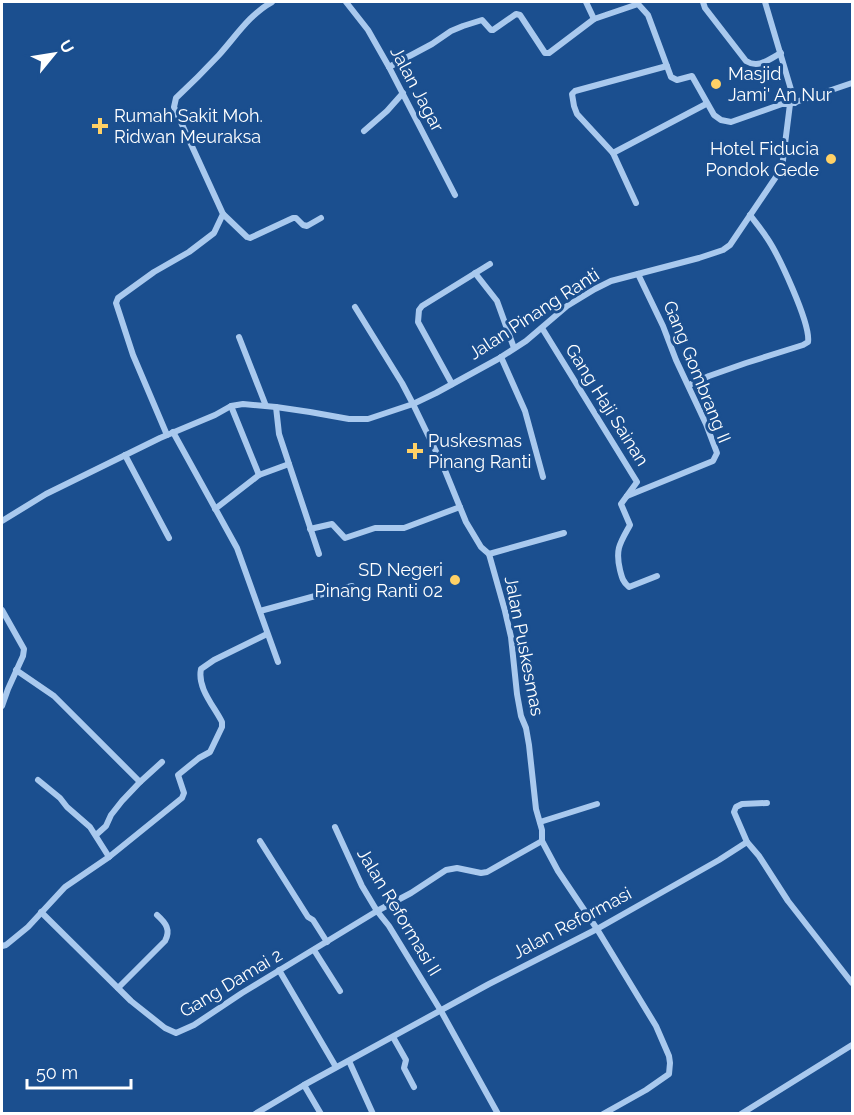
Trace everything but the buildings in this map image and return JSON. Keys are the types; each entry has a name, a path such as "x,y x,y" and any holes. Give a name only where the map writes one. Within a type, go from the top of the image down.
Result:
{"street":[{"path":"273,2 264,6 251,18 219,55 176,98 174,107 222,214 247,237 250,238 293,218 306,226 321,218"},
{"name":"Jalan Jagar","path":"346,2 368,30 389,67 455,195"},
{"path":"586,2 594,19"},
{"path":"703,2 705,8 746,61 757,65 781,53"},
{"path":"765,2 781,53 792,104"},
{"path":"389,67 451,31 480,20 493,30 514,14 518,14 545,53 552,52 594,19 638,4 648,15 671,77 677,80 692,76 706,104 718,118 731,122 852,83"},
{"path":"636,203 613,153 577,114 572,94 575,91 667,66"},
{"path":"364,131 403,93"},
{"path":"613,153 706,104"},
{"name":"Jalan Pinang Ranti","path":"2,521 46,494 231,406 243,404 266,406 349,419 368,419 413,404 501,357 526,341 567,306 611,281 723,250 730,245 782,168 792,104"},
{"path":"222,214 214,233 189,252 154,272 118,298 116,303 133,355 170,434 237,548 278,662"},
{"path":"689,385 808,342 808,330 788,277 768,239 750,215"},
{"path":"452,384 418,322 417,316 422,306 490,264"},
{"path":"475,273 497,301 514,348"},
{"name":"Gang Gombrang II","path":"625,496 713,461 717,453 663,326 638,274"},
{"name":"Jalan Puskesmas","path":"356,307 402,382 475,538 489,554 511,637 521,716 529,745 542,841"},
{"name":"Gang Haji Sainan","path":"542,327 637,482 625,496"},
{"path":"239,337 266,406"},
{"path":"501,357 525,411 543,477"},
{"path":"231,406 259,475"},
{"path":"276,407 279,434 319,554"},
{"path":"125,456 169,538"},
{"path":"215,509 259,475 289,464"},
{"path":"625,496 621,504 630,525 618,547 617,557 623,582 628,587 657,576"},
{"path":"310,529 332,524 345,538 375,528 405,528 460,507"},
{"path":"489,554 564,533"},
{"path":"260,611 352,586"},
{"path":"2,610 24,649 2,706"},
{"path":"2,946 28,927 65,887 109,857 182,798 184,793 178,774 210,752 222,727 222,722 202,684 201,669 267,633"},
{"path":"16,669 54,696 140,782"},
{"path":"96,835 106,826 122,801 162,762"},
{"path":"38,780 90,827 109,857"},
{"path":"767,803 742,804 736,807 734,812 747,842 759,856 788,901 852,983"},
{"path":"540,822 597,804"},
{"name":"Jalan Reformasi II","path":"335,827 377,911 389,926 441,1011 498,1113"},
{"path":"260,840 308,917 313,920 327,942"},
{"path":"542,841 558,871 597,929 656,1026 669,1056 669,1074 603,1113"},
{"name":"Gang Damai 2","path":"41,912 131,1001 165,1028 177,1033 194,1025 279,970 446,870 457,868 487,872 542,841"},
{"name":"Jalan Reformasi","path":"255,1113 489,984 597,929 747,842"},
{"path":"118,988 168,936 166,926 157,915"},
{"path":"314,950 340,990"},
{"path":"279,970 336,1067"},
{"path":"393,1037 406,1060 404,1068 414,1087"},
{"path":"741,1113 852,1045"},
{"path":"349,1061 373,1113"},
{"path":"304,1085 321,1113"}],"place":[{"name":"Masjid Jami' An Nur","path":"716,84"},
{"name":"Rumah Sakit Moh. Ridwan Meuraksa","path":"100,126"},
{"name":"Hotel Fiducia Pondok Gede","path":"831,159"},
{"name":"Puskesmas Pinang Ranti","path":"415,451"},
{"name":"SD Negeri Pinang Ranti 02","path":"455,580"}]}
